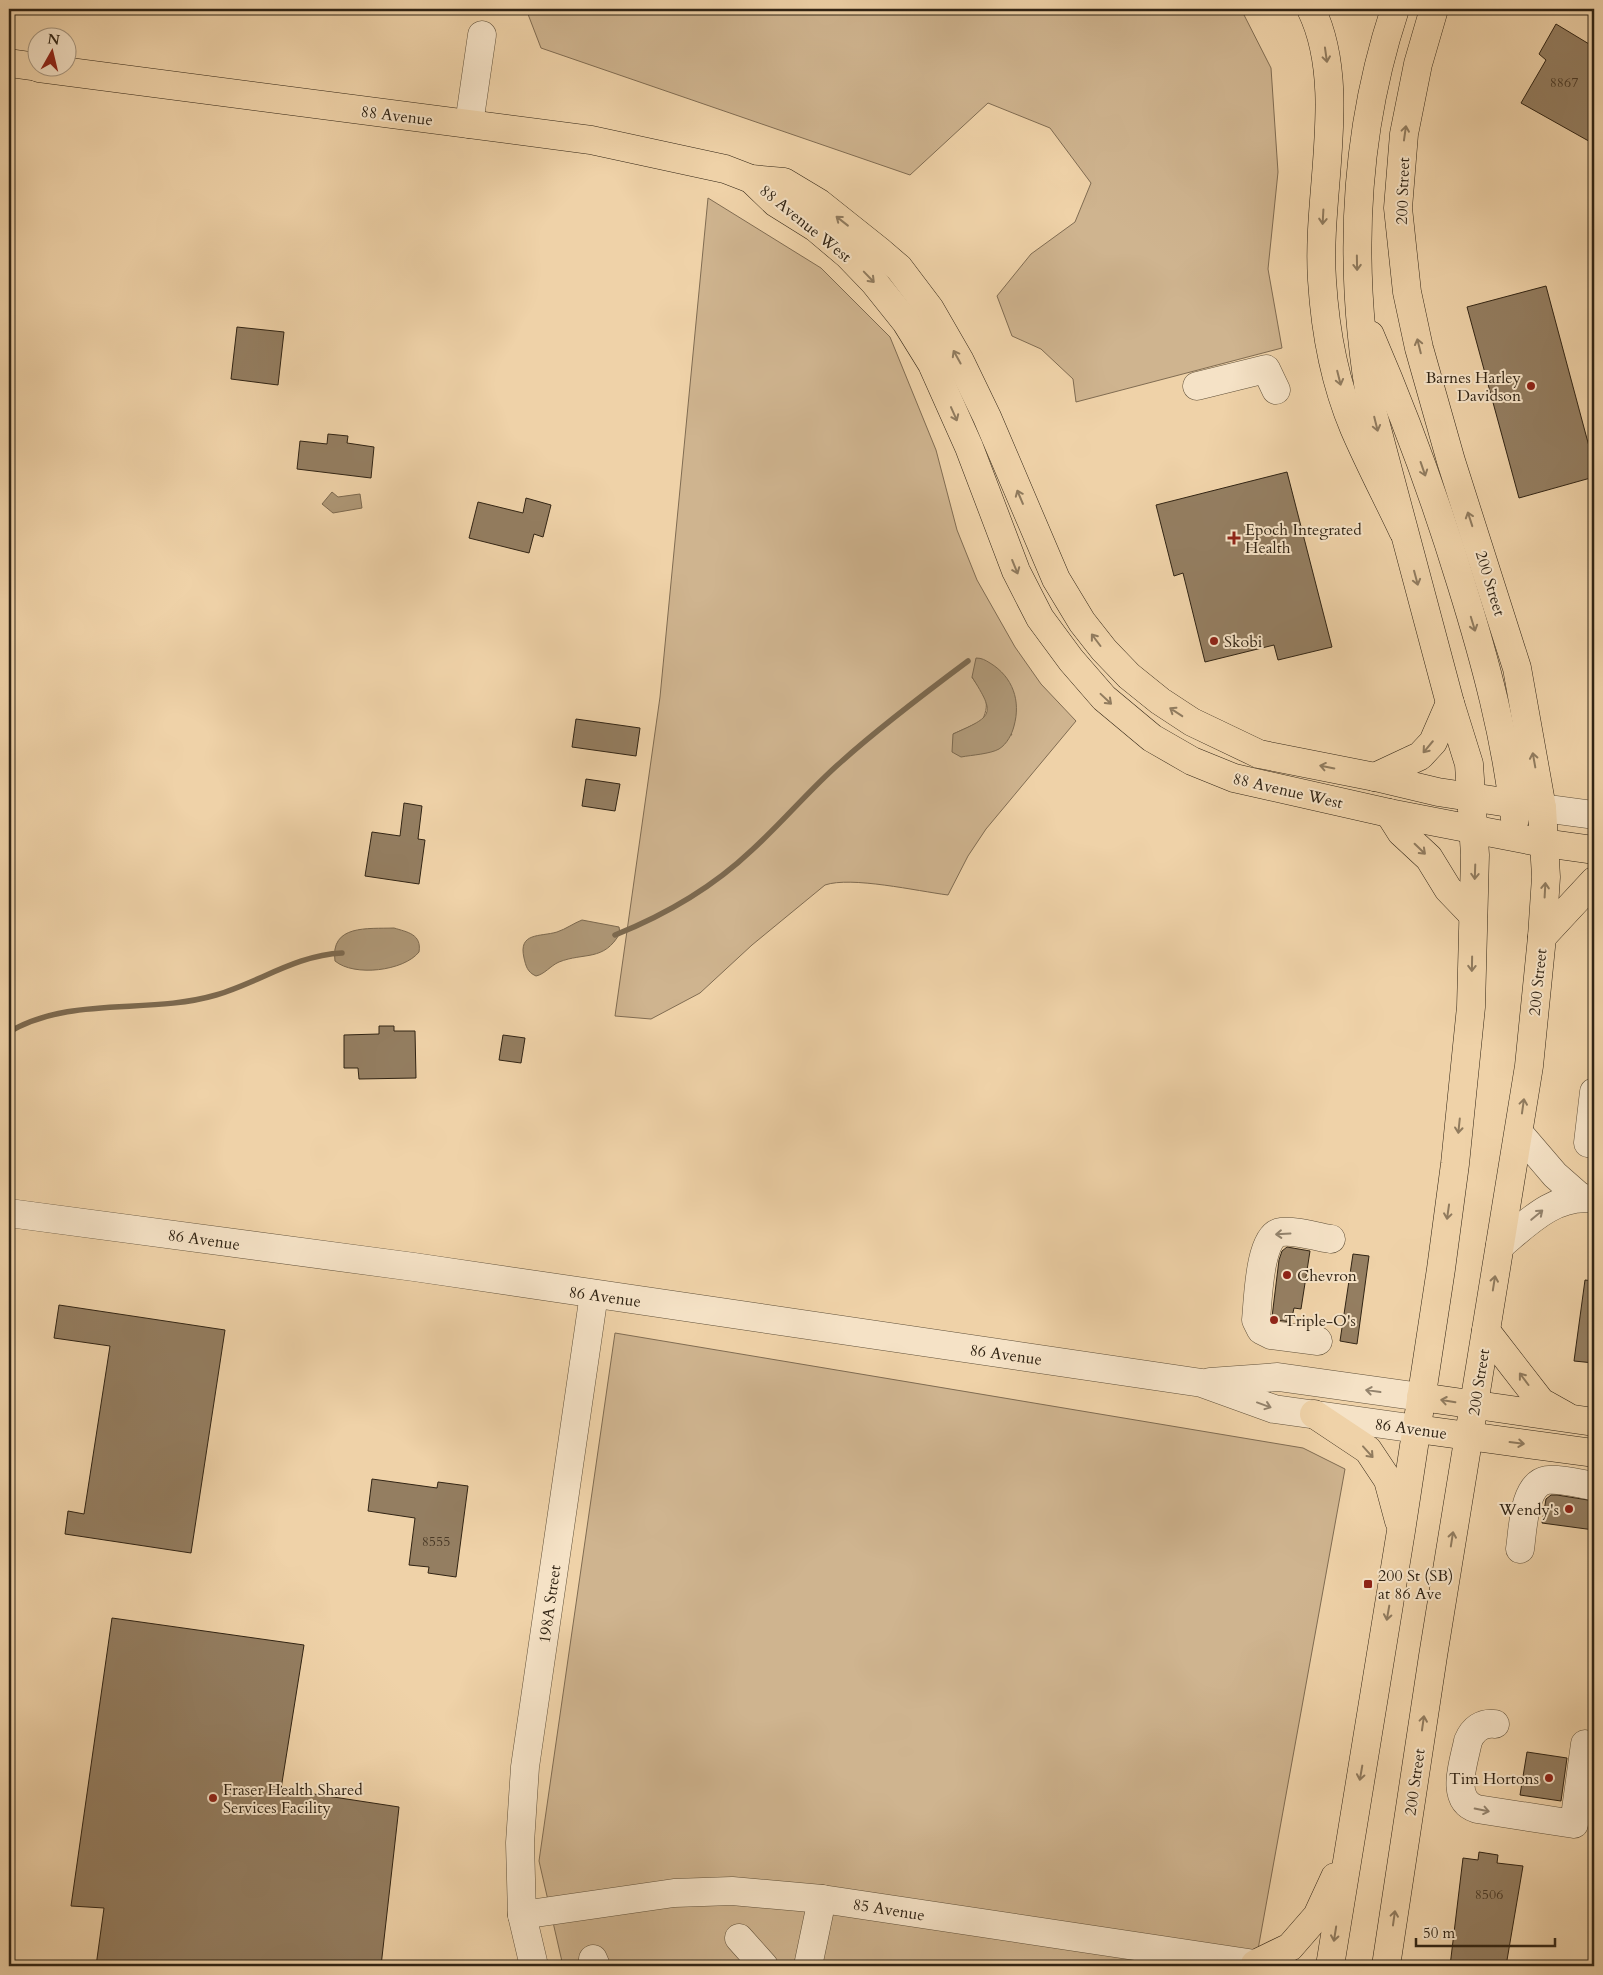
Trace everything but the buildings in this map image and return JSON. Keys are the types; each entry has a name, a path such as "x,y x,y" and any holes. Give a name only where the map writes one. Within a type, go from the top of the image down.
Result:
{"main road":[{"path":"1311,9 1325,48 1328,72 1329,108 1321,247 1322,278 1329,332 1343,395 1354,427 1403,531"},
{"path":"1330,1966 1417,1429 1455,1164 1471,1007 1475,828 1469,764 1450,703 1403,531 1374,414 1365,370 1359,310 1356,218 1361,160 1377,73 1395,9"},
{"name":"200 Street","path":"1386,1966 1431,1665 1529,1066 1546,877 1542,808 1517,668 1451,461 1419,348 1407,292 1398,208 1404,134 1418,64 1434,9"},
{"name":"88 Avenue","path":"9,63 28,66"},
{"name":"88 Avenue","path":"78,72 591,140 626,146 725,169 751,179"},
{"name":"88 Avenue West","path":"751,179 784,182 819,203 899,268 930,309 960,361 987,417 1056,579 1087,629 1128,676 1160,701 1192,722 1259,754 1472,798 1513,802 1542,808"},
{"name":"88 Avenue West","path":"751,179 776,203 816,228 848,255 874,282 906,322 936,373 969,447 1016,571 1040,618 1071,660 1104,698 1152,738 1192,760 1234,778 1389,812 1544,843 1594,850"},
{"path":"1359,310 1404,413 1449,546 1490,683 1513,802 1517,837"},
{"path":"1375,777 1420,756 1433,742 1450,703"},
{"path":"1389,812 1401,832 1429,858 1448,889 1473,915"},
{"path":"1542,937 1594,881"},
{"path":"1486,1331 1541,1402 1584,1421"},
{"name":"86 Avenue","path":"1421,1398 1584,1421"},
{"path":"1314,1414 1368,1450 1388,1480 1402,1530"},
{"name":"86 Avenue","path":"1417,1429 1594,1453"},
{"path":"1257,1965 1290,1947 1316,1916 1348,1850"}],"street":[{"path":"469,124 482,35"},
{"path":"1197,386 1266,369 1276,390"},
{"name":"88 Avenue West","path":"1542,808 1594,815"},
{"path":"1588,1143 1594,1092"},
{"path":"1519,1133 1555,1176 1587,1198"},
{"path":"1500,1246 1544,1209 1587,1198"},
{"name":"86 Avenue","path":"9,1212 1202,1382 1278,1377 1421,1398"},
{"path":"1318,1341 1271,1335 1261,1330 1256,1320 1264,1249 1271,1236 1280,1232 1332,1239"},
{"name":"198A Street","path":"534,1966 522,1915 520,1843 525,1767 594,1294"},
{"name":"86 Avenue","path":"1202,1382 1274,1409 1417,1429"},
{"path":"1520,1549 1527,1501 1540,1482 1548,1480 1594,1486"},
{"path":"1495,1724 1482,1725 1471,1733 1468,1741 1460,1792 1466,1805 1477,1809 1574,1824 1585,1744"},
{"name":"85 Avenue","path":"522,1915 684,1893 732,1891 822,1899 1257,1965"},
{"path":"808,1966 822,1899"},
{"path":"738,1938 764,1966"}],"shaded area":[{"path":"526,9 1241,9 1271,68 1278,172 1268,269 1282,348 1076,402 1073,379 1041,349 1012,336 997,296 1031,254 1075,222 1091,183 1050,128 988,103 910,175 541,48"},
{"path":"708,198 821,268 890,337 936,450 957,530 977,580 1015,647 1041,684 1076,721 986,829 968,856 948,895 867,883 851,882 825,885 752,945 700,993 651,1019 615,1016 660,697","holes":["972,677 1012,735 953,734 982,721 985,714 985,698"]},
{"path":"332,492 338,497 360,494 362,508 333,513 322,504"},
{"path":"976,658 985,660 998,669 1010,682 1016,699 1016,717 1007,742 1002,747 991,752 961,757 952,752 953,734 983,718 987,707 985,699 972,677"},
{"path":"582,920 619,927 620,933 614,942 600,952 559,962 536,976 531,973 525,964 523,950 527,940 532,937 557,932"},
{"path":"394,928 412,935 418,941 419,952 402,964 378,970 366,970 343,966 335,961 335,949 338,940 345,935 363,929"},
{"path":"615,1333 1303,1448 1345,1469 1255,1966 563,1966 539,1861"}],"waterway":[{"path":"615,935 688,899 721,876 763,839 818,783 856,749 903,710 968,661"},
{"path":"9,1032 33,1021 58,1013 84,1009 164,1004 216,995 293,964 325,955 342,953"}],"place":[{"name":"Barnes Harley Davidson","path":"1531,386"},
{"name":"Epoch Integrated Health","path":"1234,538"},
{"name":"Skobi","path":"1214,641"},
{"name":"Chevron","path":"1287,1275"},
{"name":"Triple-O's","path":"1274,1320"},
{"name":"Wendy's","path":"1569,1509"},
{"name":"200 St (SB) at 86 Ave","path":"1368,1584"},
{"name":"Tim Hortons","path":"1549,1778"},
{"name":"Fraser Health Shared Services Facility","path":"213,1798"}]}
